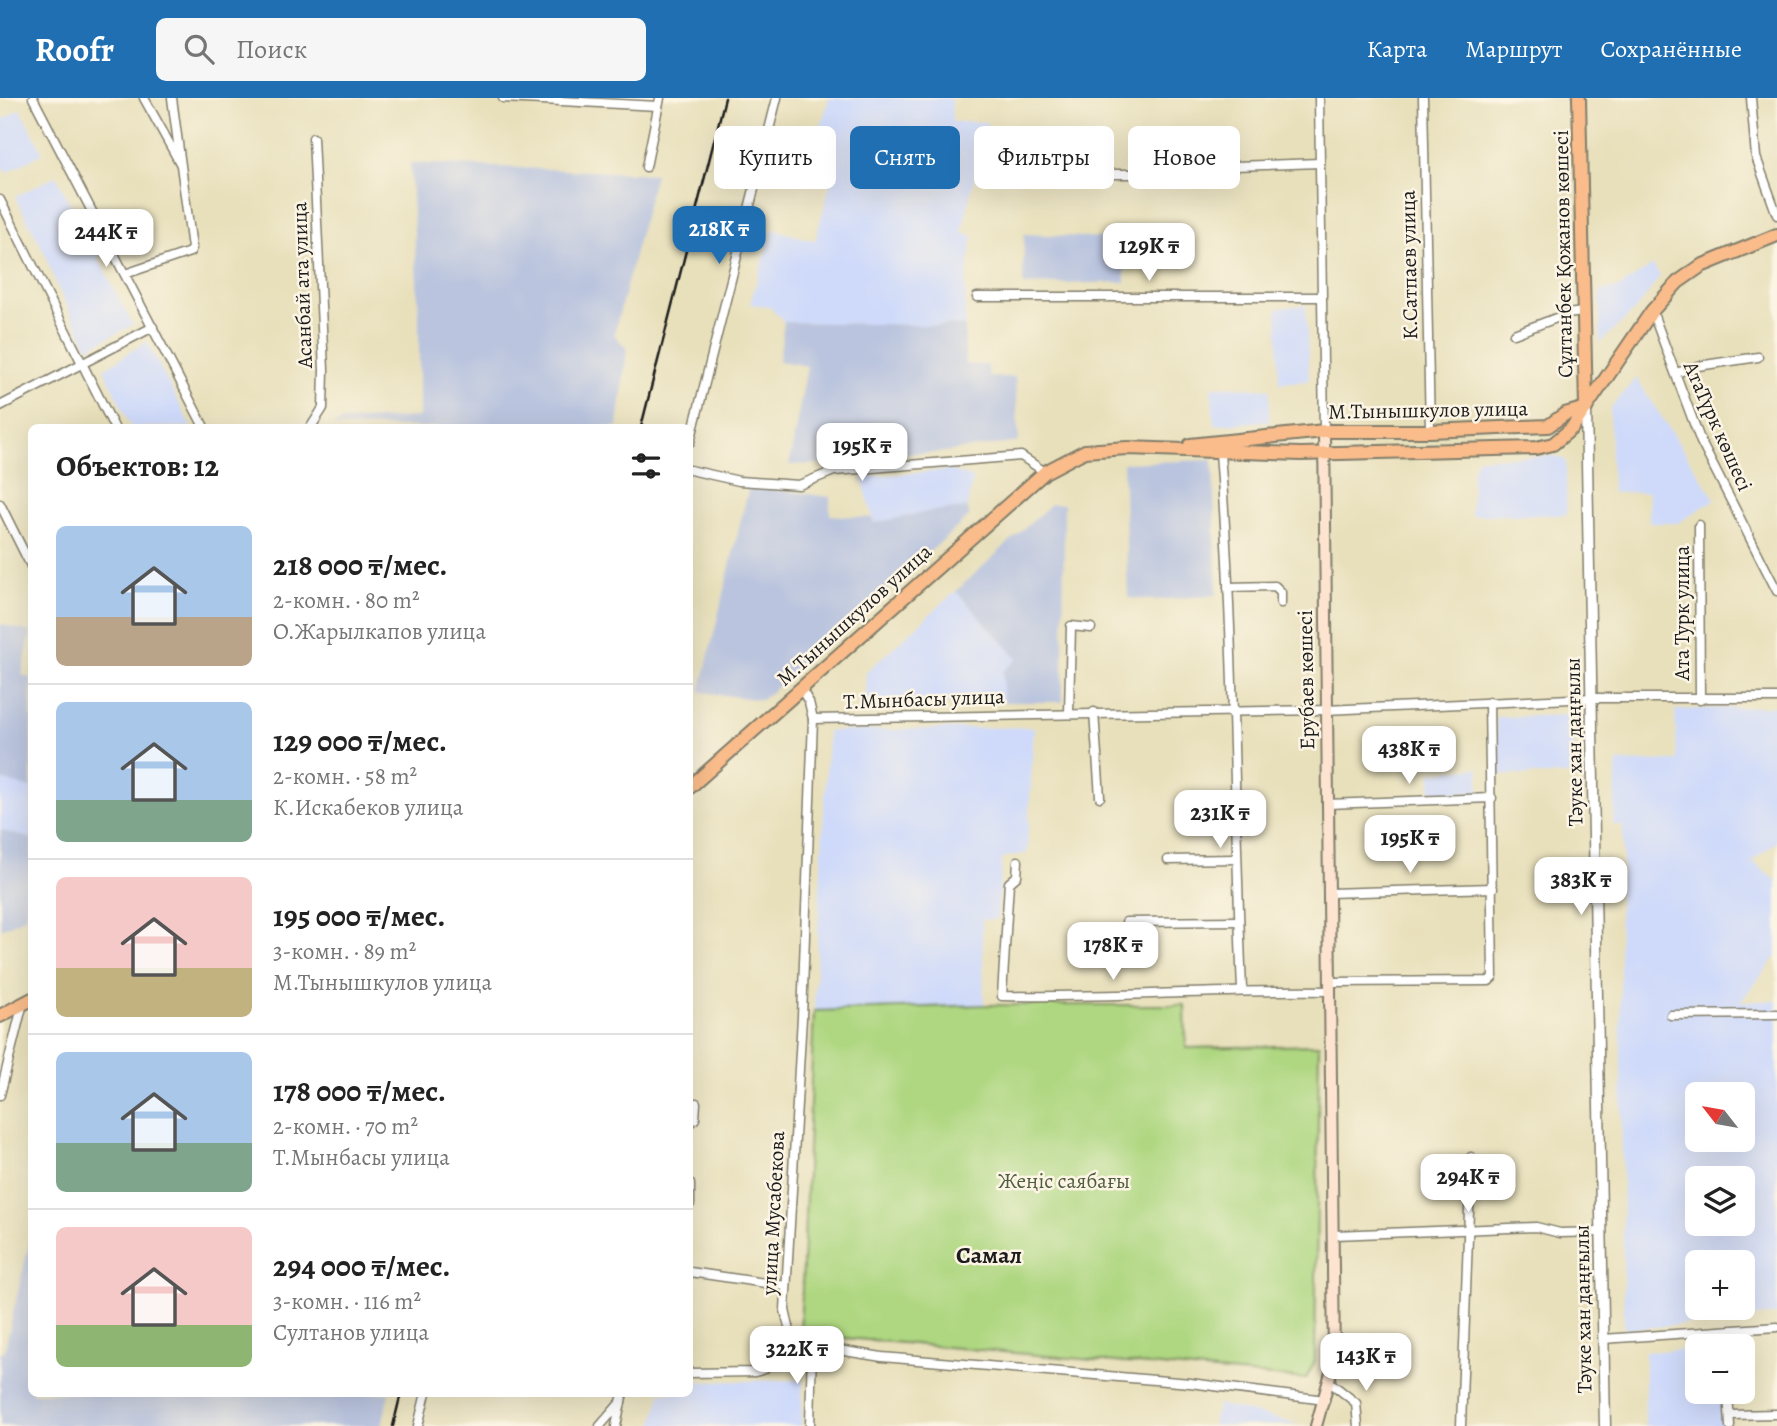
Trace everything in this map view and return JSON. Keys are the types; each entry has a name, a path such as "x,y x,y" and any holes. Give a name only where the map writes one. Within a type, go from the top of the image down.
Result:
{"main road":[{"name":"Сұлтанбек Қожанов көшесі","path":"1579,98 1586,408"},
{"path":"1586,408 1652,311 1678,282 1701,266 1777,235"},
{"name":"М.Тынышкулов улица","path":"693,785 1045,472 1085,452 1168,448 1324,431 1430,431 1548,426 1565,414 1586,408"},
{"name":"М.Тынышкулов улица","path":"1168,448 1220,453 1324,453 1536,448 1553,444 1564,437 1586,408"},
{"name":"Ерубаев көшесі","path":"1316,1426 1331,1383 1334,1362 1335,1235 1325,710 1324,431"},
{"path":"0,1016 27,1001"}],"street":[{"path":"33,98 202,424"},
{"path":"144,98 183,168"},
{"path":"125,274 190,252 193,239 172,98"},
{"path":"503,98 659,102 646,167"},
{"path":"693,430 777,98"},
{"name":"Ерубаев көшесі","path":"1319,98 1324,431"},
{"name":"К.Сатпаев улица","path":"1423,98 1430,431"},
{"path":"1751,98 1756,157 1777,215"},
{"name":"Асанбай ата улица","path":"313,138 324,370 323,408 313,424"},
{"path":"1114,174 1170,174 1234,166 1320,163"},
{"path":"0,200 113,424"},
{"path":"977,298 1321,297"},
{"name":"АтаТүрк көшесі","path":"1652,311 1701,442 1777,591"},
{"path":"1514,334 1567,314 1583,312"},
{"path":"0,406 153,327"},
{"path":"1676,373 1698,366 1758,357"},
{"name":"Тәуке хан даңғылы","path":"1586,408 1605,1426"},
{"path":"1220,453 1228,587 1235,859 1242,989"},
{"path":"693,471 740,481 799,485 834,471 1021,456 1045,472"},
{"path":"0,505 28,560"},
{"name":"Ата Турк улица","path":"1699,525 1700,700"},
{"path":"1228,587 1275,586 1281,592 1281,603"},
{"path":"1069,713 1071,626 1091,628"},
{"name":"Т.Мынбасы улица","path":"801,689 810,702 813,719 1325,710 1593,698 1777,698"},
{"path":"1018,861 1017,876 1009,883 1002,996 1146,996 1242,989 1492,980 1489,702"},
{"path":"1094,712 1100,797"},
{"name":"улица Мусабекова","path":"791,1336 785,1323 786,1286 802,1017 813,719"},
{"path":"1327,804 1492,799"},
{"path":"1168,860 1235,859"},
{"path":"1329,893 1493,888"},
{"path":"1126,922 1239,921"},
{"path":"0,1095 27,1001"},
{"path":"1671,1015 1777,1014"},
{"path":"693,1121 696,1102"},
{"path":"1461,1426 1471,1157"},
{"path":"1335,1235 1536,1227 1560,1233 1601,1232"},
{"path":"693,1272 786,1286"},
{"path":"1603,1339 1777,1327"},
{"path":"693,1373 755,1372 765,1369 791,1336 801,1344 882,1357 1190,1383 1325,1400"},
{"path":"810,1426 812,1346"},
{"path":"1331,1383 1356,1403 1357,1426"},
{"path":"418,1426 425,1397"},
{"path":"599,1425 622,1397"},
{"path":"616,1426 622,1397"},
{"path":"1729,1404 1730,1426"},
{"path":"1730,1415 1777,1414"}],"shaded area":[{"path":"829,98 951,98 952,122 987,122 986,126 974,126 974,179 962,232 973,236 966,283 965,326 784,322 770,307 750,304 772,229 815,241 829,189 836,189 836,126 821,126"},
{"path":"20,109 43,153 6,173 0,162 0,121"},
{"path":"410,163 655,174 614,334 627,349 618,424 337,424 341,421 419,417 419,315"},
{"path":"56,176 133,325 88,348 58,288 44,252 15,197"},
{"path":"1024,234 1124,239 1125,282 1023,285"},
{"path":"1653,265 1660,276 1639,306 1600,343 1600,291 1618,288"},
{"path":"1306,305 1309,381 1279,383 1277,308"},
{"path":"784,322 965,326 965,364 988,365 989,377 1015,377 1019,442 936,453 885,454 885,462 789,465 807,366 779,361"},
{"path":"147,341 189,424 130,424 104,369"},
{"path":"1636,378 1715,499 1678,523 1649,523 1649,492 1612,493 1610,409"},
{"path":"1211,386 1270,389 1269,421 1214,425"},
{"path":"1555,456 1566,460 1567,515 1471,515 1472,472 1477,458"},
{"path":"1213,460 1217,595 1157,600 1128,598 1123,463"},
{"path":"950,470 973,478 967,508 933,511 874,523 862,477"},
{"path":"749,486 830,497 830,515 872,518 874,523 933,511 967,508 970,516 762,700 700,692"},
{"path":"1051,504 1064,504 1063,702 1003,702 1003,671 1018,659 956,591"},
{"path":"956,591 1018,659 1003,671 1003,702 865,707 866,672"},
{"path":"0,624 28,631 22,675 28,677 28,787 0,780"},
{"path":"1777,706 1777,842 1752,861 1777,881 1777,956 1741,1001 1777,1001 1777,1315 1755,1317 1755,1250 1685,1250 1685,1320 1726,1320 1624,1330 1619,882 1623,870 1623,826 1613,825 1617,762 1677,761 1675,710"},
{"path":"1574,715 1575,775 1498,775 1496,717"},
{"path":"1034,727 1027,853 1002,858 997,919 982,920 984,1005 814,1011 828,731"},
{"path":"1479,768 1479,793 1431,793 1431,772"},
{"path":"0,780 28,787 28,838 0,830"},
{"path":"0,830 28,838 28,904 25,917 4,928 0,927"},
{"path":"28,1249 28,1397 388,1397 382,1426 0,1426 0,1352 4,1352"},
{"path":"1685,1350 1685,1404 1723,1404 1724,1426 1645,1426 1645,1352"},
{"path":"803,1380 801,1426 653,1426 660,1397 693,1397 693,1382"},
{"path":"1218,1404 1300,1425 1212,1426"}],"green space":[{"name":"Жеңіс саябағы","path":"984,1005 1185,1005 1186,1048 1319,1045 1315,1361 1306,1379 800,1334 814,1011"}],"railway":[{"path":"642,424 725,98"},
{"path":"393,1426 400,1397"}],"district":[{"name":"Самал","path":"989,1255"}]}
